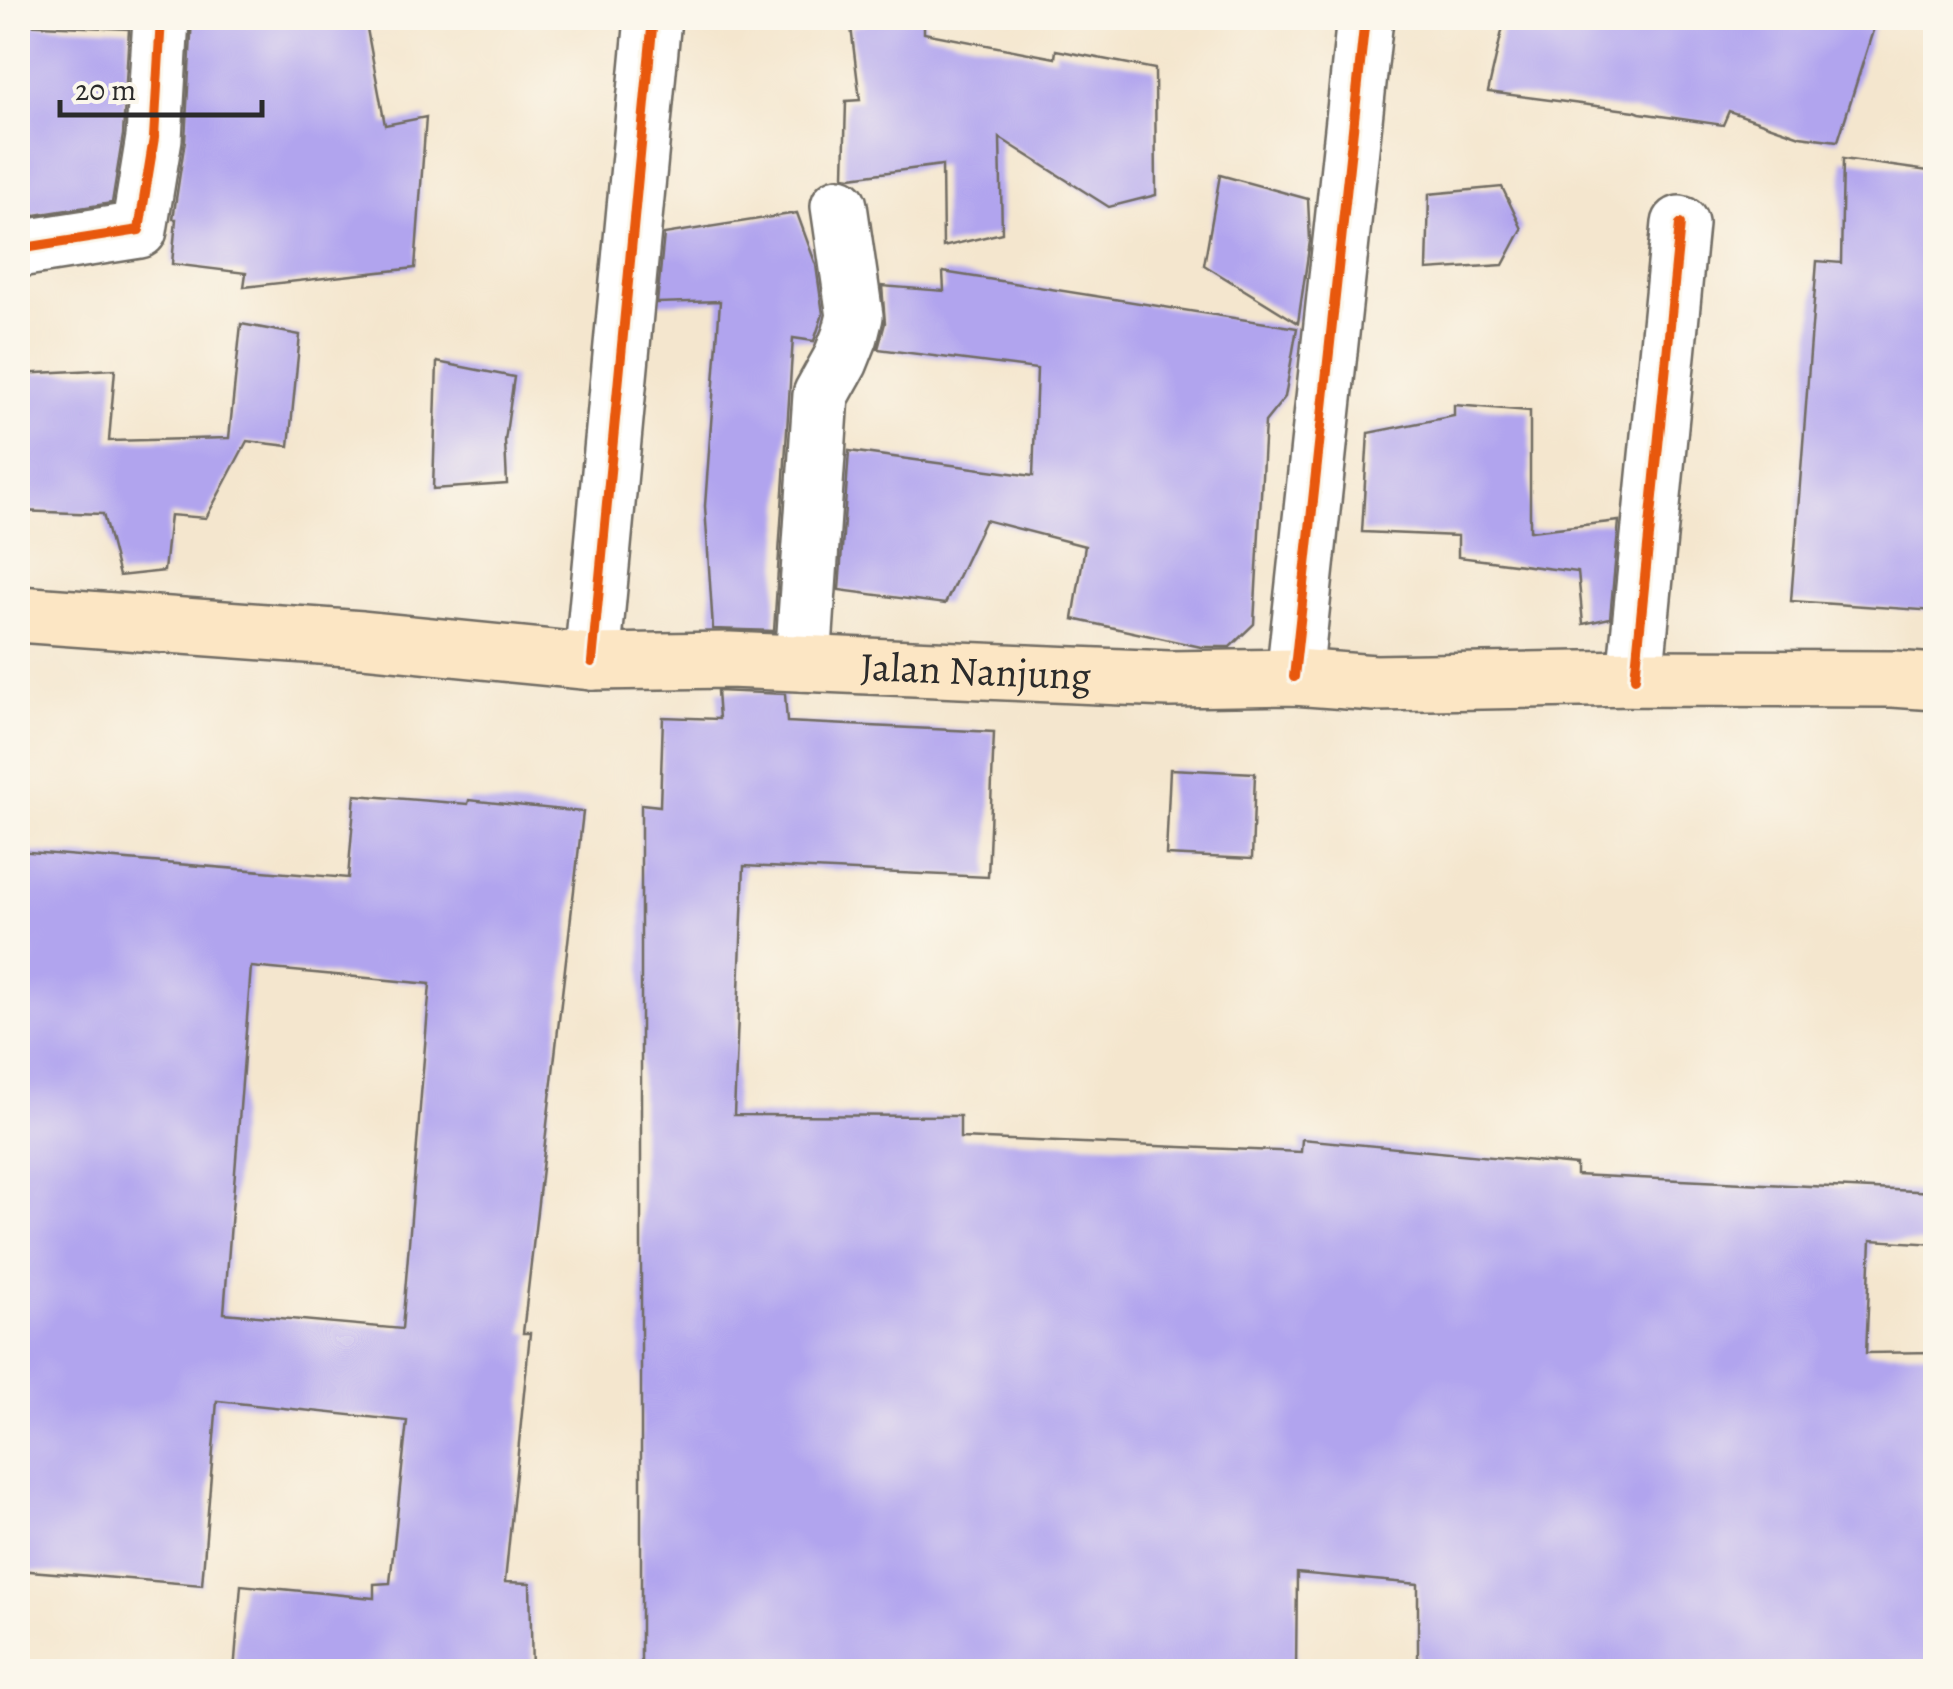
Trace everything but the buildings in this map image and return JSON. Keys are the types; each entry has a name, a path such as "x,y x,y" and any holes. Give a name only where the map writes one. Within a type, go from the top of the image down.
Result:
{"main road":[{"name":"Jalan Nanjung","path":"18,614 362,639 592,662 729,660 1169,679 1936,682"}],"street":[{"path":"18,249 139,230 154,138 161,18"},
{"path":"592,662 653,18"},
{"path":"1294,677 1366,18"},
{"path":"803,663 821,396 840,361 854,316 839,206"},
{"path":"1635,678 1680,224"}],"cycle path":[{"path":"18,249 139,230 154,138 161,18"},
{"path":"592,662 653,18"},
{"path":"1294,677 1365,18"},
{"path":"1635,678 1680,224"}]}
